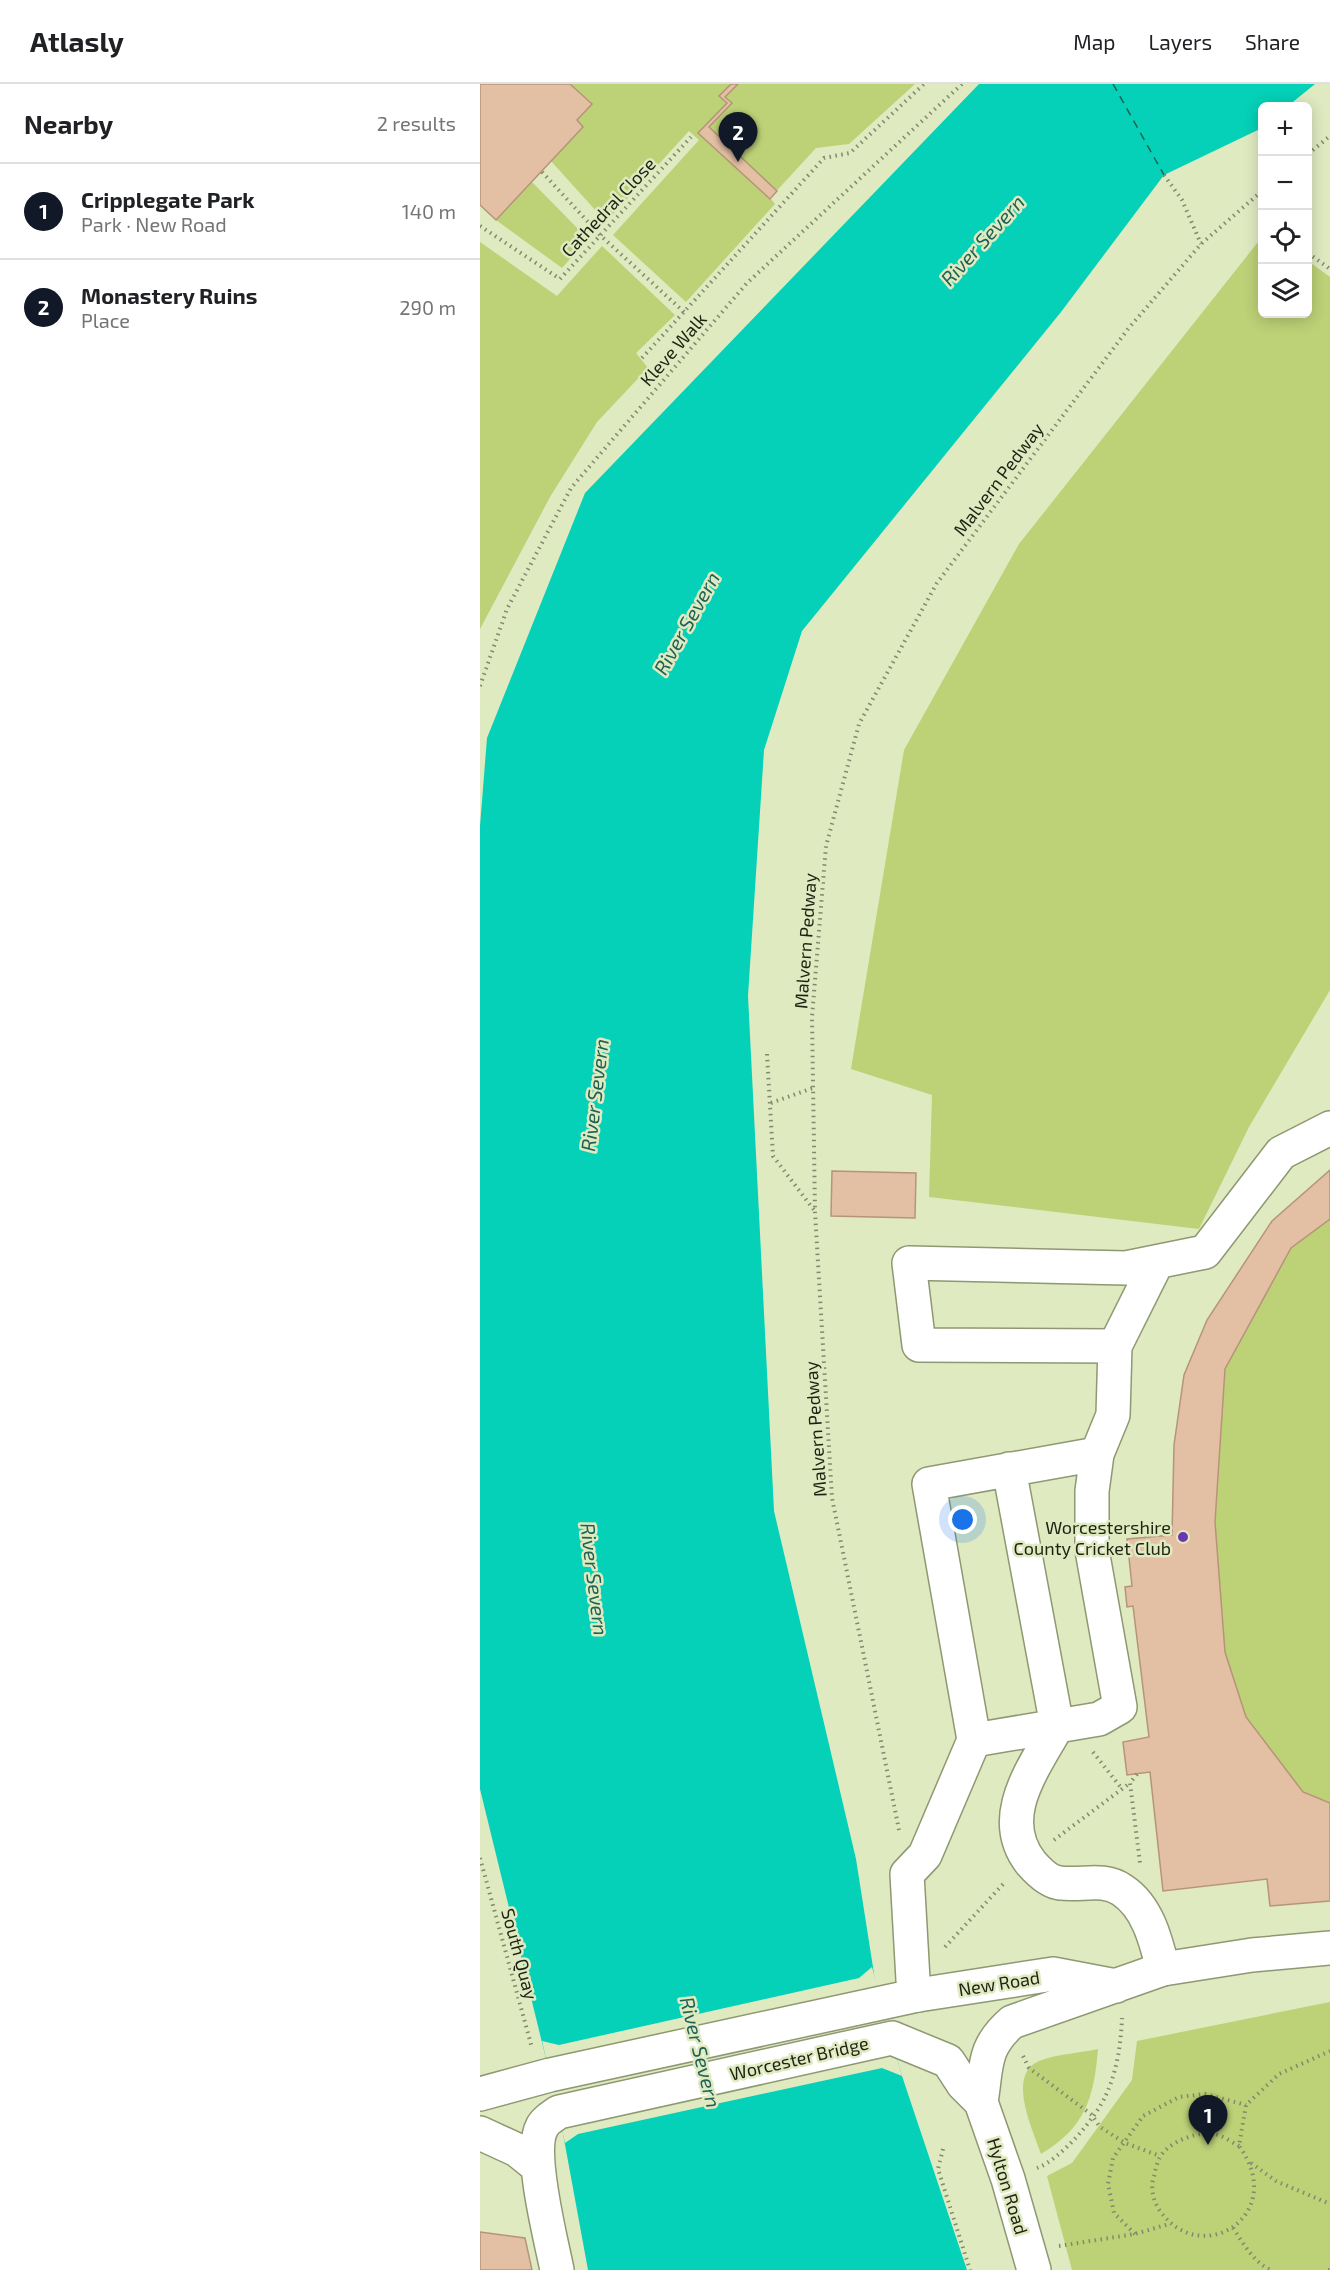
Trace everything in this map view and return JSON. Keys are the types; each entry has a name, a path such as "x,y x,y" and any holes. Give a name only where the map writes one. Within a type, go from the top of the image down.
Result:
{"main road":[{"path":"1115,1346 919,1345 909,1263 1126,1268 1204,1252 1281,1153 1330,1128"},
{"path":"974,1740 1099,1719 1120,1707 1092,1550 1092,1491 1097,1454 1113,1415 1115,1346 1157,1262"},
{"path":"918,1995 913,1980 907,1874 925,1855 974,1740 929,1484 1097,1454"},
{"path":"1009,1469 1064,1725 1022,1787 1017,1805 1017,1839 1038,1872 1058,1883 1102,1882 1121,1889 1137,1902 1156,1940 1163,1969"},
{"name":"New Road","path":"981,2102 987,2053 1001,2031 1012,2022 1049,2011 1163,1969 1252,1955 1330,1948"},
{"name":"New Road","path":"882,2002 1053,1974 1116,1986"},
{"name":"Worcester Bridge","path":"480,2094 541,2069 882,2002"},
{"name":"Worcester Bridge","path":"538,2167 540,2134 554,2115 892,2038 948,2061 963,2084 981,2102"},
{"name":"Hylton Road","path":"981,2102 1008,2179 1031,2261"},
{"path":"480,2133 517,2150 538,2167 557,2270"}],"path":[{"path":"642,358 824,158 850,153 924,84"},
{"name":"Kleve Walk","path":"480,686 507,609 571,488 747,283 962,84"},
{"path":"1312,151 1330,136"},
{"name":"Cathedral Close","path":"480,226 560,279 691,137"},
{"path":"542,171 600,235 684,312"},
{"path":"1164,174 1182,200 1201,244"},
{"name":"Malvern Pedway","path":"899,1830 832,1498 815,1212 812,1017 826,846 859,724 937,583 1128,329 1201,244 1258,195"},
{"path":"1312,257 1330,269"},
{"path":"767,1054 773,1156 815,1212"},
{"path":"771,1103 813,1088"},
{"path":"1064,1725 1122,1789"},
{"path":"1137,1774 1130,1783 1143,1884 1137,1902"},
{"name":"South Quay","path":"480,1858 541,2069"},
{"path":"1008,2179 1041,2166 1067,2147 1106,2096 1120,2042 1122,2014 1116,1986"},
{"path":"1239,2146 1246,2105 1279,2074 1330,2051"},
{"path":"1029,2068 1092,2115 1100,2127 1125,2143 1160,2156"},
{"path":"1135,2234 1114,2213 1108,2184 1113,2158 1143,2116 1179,2097 1205,2094 1246,2105"},
{"path":"1251,2163 1256,2183 1248,2212 1233,2228 1212,2236 1186,2234 1169,2224 1156,2205 1151,2184 1160,2156 1187,2135 1215,2134 1239,2146 1251,2163 1276,2181 1330,2204"},
{"path":"943,2149 938,2169 970,2270"},
{"path":"1031,2261 1066,2244 1135,2234 1169,2224"},
{"path":"1233,2228 1247,2249 1263,2266 1271,2270"}],"green space":[{"path":"570,84 915,84 849,144 816,148 770,198 775,204 686,302 613,235 699,140 689,131 606,222 551,161 583,127 577,120 592,104"},
{"path":"532,182 588,239 562,268 496,220"},
{"path":"480,242 557,296 602,246 675,315 636,353 648,368 597,422 550,497 480,629"},
{"path":"1258,242 1258,318 1312,318 1312,264 1330,277 1330,990 1249,1127 1199,1229 929,1197 932,1095 851,1069 904,750 1019,544"},
{"path":"1330,1219 1330,1803 1303,1792 1246,1717 1225,1652 1215,1522 1225,1369 1291,1248"},
{"path":"1330,2002 1330,2270 1072,2270 1047,2176 1072,2163 1132,2080 1137,2041"},
{"path":"1098,2049 1094,2082 1084,2110 1068,2134 1041,2154 1028,2118 1023,2090 1024,2078 1029,2068 1039,2061 1060,2055"}],"water":[{"name":"River Severn","path":"979,84 1315,84 1293,102 1258,102 1258,130 1164,175 1061,312 802,631 764,750 748,996 774,1511 856,1859 875,1980 902,2076 967,2270 588,2270 559,2112 480,1789 480,826 487,738 585,493"}],"pier":[{"path":"872,1967 902,2076 882,2068 578,2134 565,2143 542,2041 559,2045 859,1978"}],"building":[{"path":"480,84 570,84 592,104 577,120 583,127 496,220 480,205"},
{"path":"731,84 738,84 725,97 732,103 709,127 777,191 770,199 698,133 727,103 719,96"},
{"name":"Worcestershire County Cricket Club","path":"1330,1170 1330,1219 1291,1248 1225,1369 1215,1522 1225,1652 1246,1717 1303,1792 1330,1803 1330,1901 1270,1906 1267,1879 1163,1891 1150,1772 1127,1775 1123,1742 1149,1737 1133,1606 1127,1607 1125,1587 1132,1586 1127,1539 1172,1535 1174,1445 1184,1375 1207,1320 1272,1221"},
{"path":"832,1171 916,1173 915,1218 831,1216"},
{"path":"480,2232 525,2238 532,2270 480,2270"}],"ferry route":[{"path":"1113,84 1164,175"}],"place":[{"name":"Monastery Ruins","path":"738,162"},
{"name":"Worcestershire County Cricket Club","path":"1183,1537"},
{"name":"Cripplegate Park","path":"1208,2145"}]}
